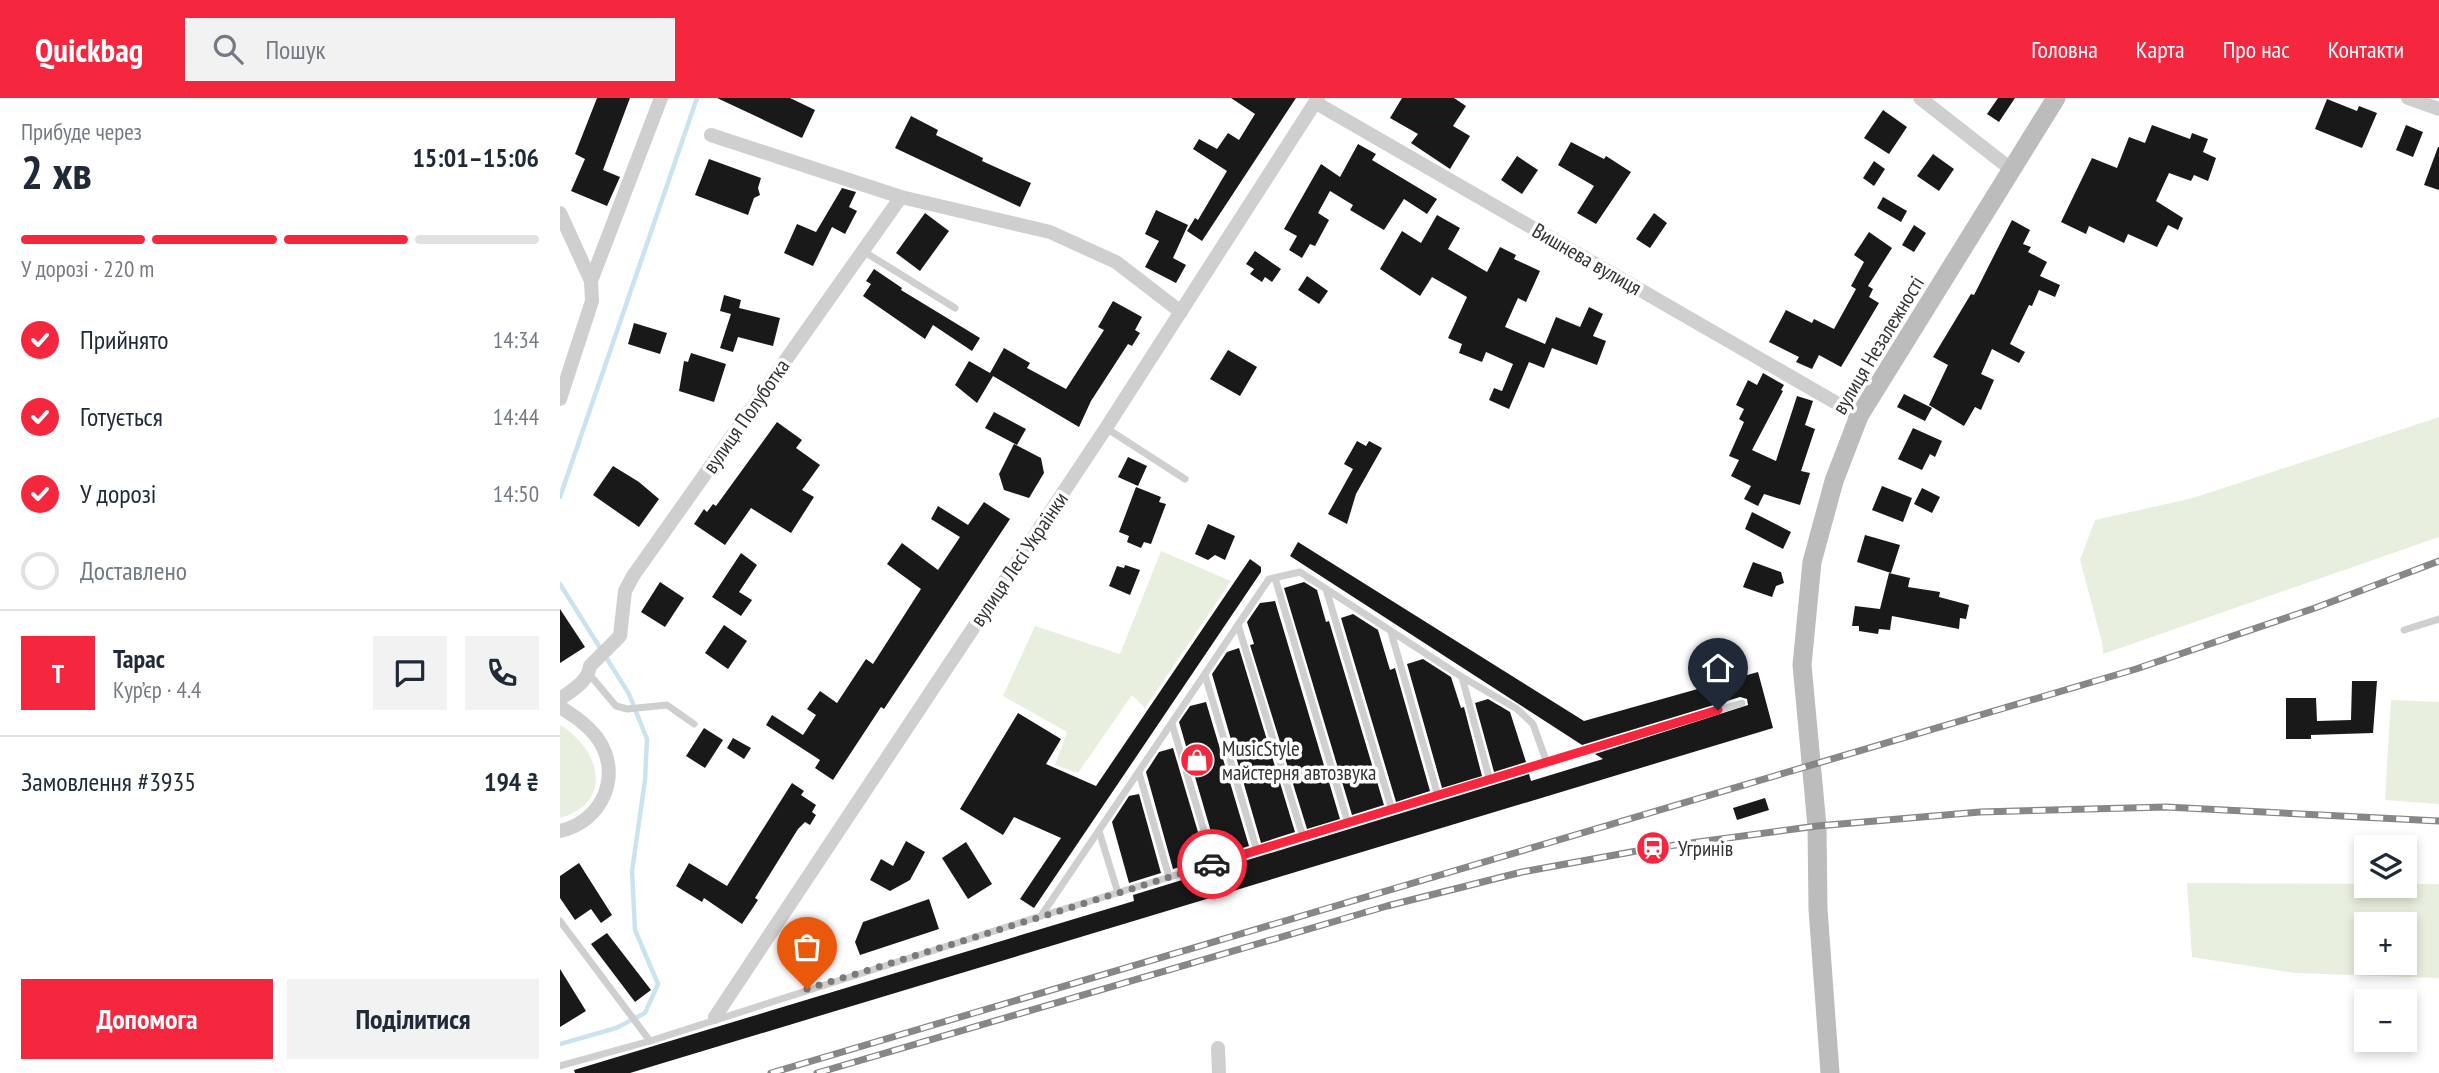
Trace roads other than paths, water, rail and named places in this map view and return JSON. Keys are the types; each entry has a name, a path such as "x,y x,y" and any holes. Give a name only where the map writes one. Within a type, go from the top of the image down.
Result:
{"street":[{"path":"591,281 661,98"},
{"path":"1920,98 2012,170"},
{"name":"вулиця Незалежності","path":"1830,1073 1820,934 1817,826 1802,665 1812,562 1834,481 1859,416 2056,98"},
{"path":"2408,98 2439,109"},
{"name":"вулиця Лесі Українки","path":"715,1017 1106,428 1317,100"},
{"name":"Вишнева вулиця","path":"1317,100 1859,416"},
{"path":"711,135 901,197 1050,233 1116,262 1181,312"},
{"name":"вулиця Полуботка","path":"589,674 590,666 615,644 620,636 625,591 633,576 901,197"},
{"path":"560,213 591,281 592,301 560,399"},
{"path":"560,699 589,674"},
{"path":"560,707 582,722 599,740 609,768 607,792 594,815 573,828 560,831"},
{"path":"1218,1048 1219,1073"}],"lane":[{"path":"862,251 955,309"},
{"path":"1106,428 1185,479"},
{"path":"1041,916 1269,579 1300,572 1462,677 1517,709 1533,724 1546,763"},
{"path":"1275,578 1348,823"},
{"path":"1326,589 1392,810"},
{"path":"2403,629 2439,619"},
{"path":"1238,625 1303,837"},
{"path":"1391,631 1438,796"},
{"path":"589,674 616,706 627,709 661,705 679,710 694,724"},
{"path":"1205,675 1257,851"},
{"path":"1462,677 1490,780"},
{"path":"560,1066 650,1041 715,1017 1041,916 1742,703"},
{"path":"1172,724 1214,864"},
{"path":"1139,773 1169,877"},
{"path":"1099,831 1118,893"},
{"path":"560,921 650,1041"}],"waterway":[{"path":"560,497 697,98"},
{"path":"560,584 629,694 647,739 645,780 632,871 635,930 658,984 645,1013 616,1028 560,1044"}],"railway":[{"path":"771,1073 2136,669 2315,608 2439,561"},
{"path":"817,1073 1387,906 1522,872 1653,848 1817,826 1980,812 2166,807 2439,821"}],"place":[{"name":"MusicStyle майстерня автозвука","path":"1197,760"},
{"name":"Угринів","path":"1653,848"}]}
